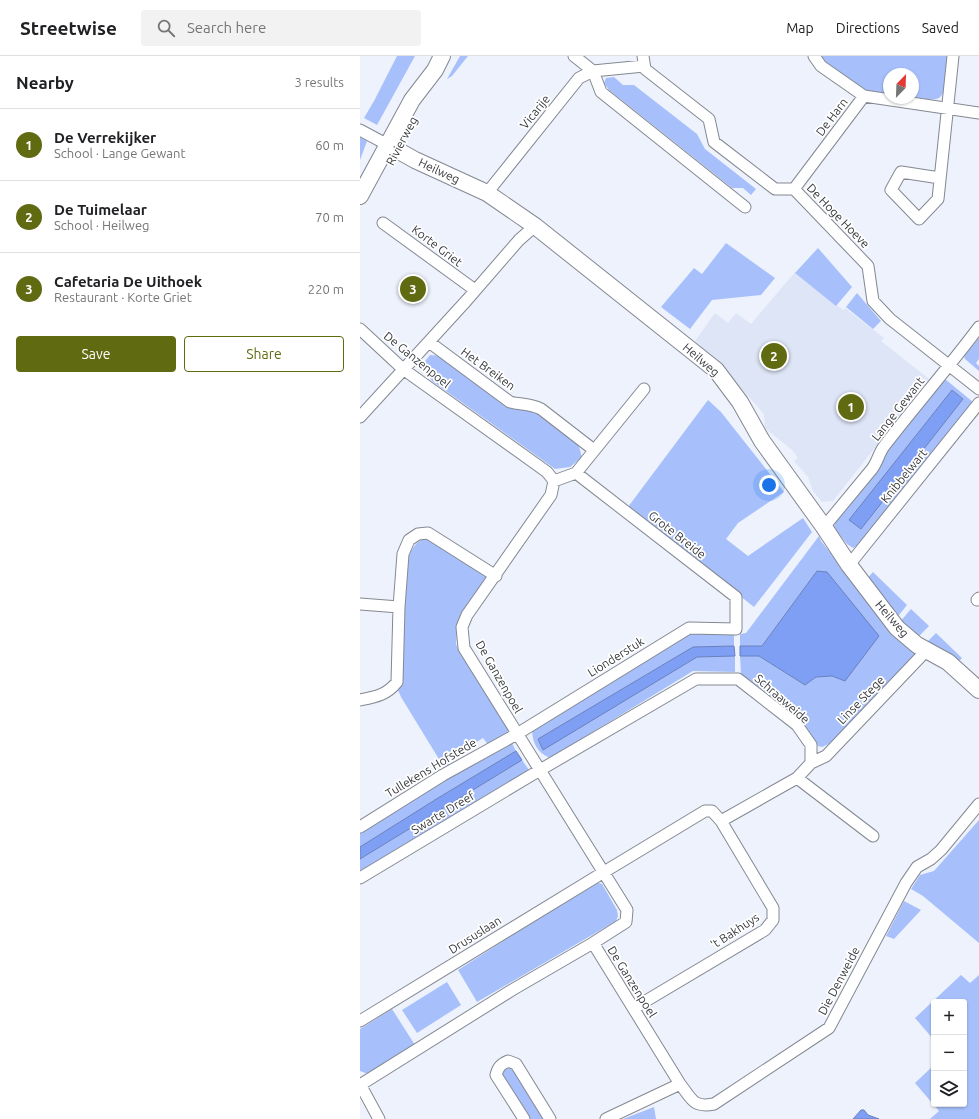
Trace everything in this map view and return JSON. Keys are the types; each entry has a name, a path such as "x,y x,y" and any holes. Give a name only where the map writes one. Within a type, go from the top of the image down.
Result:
{"street":[{"path":"574,56 593,71 601,92 745,207"},
{"path":"814,56 821,66 864,96"},
{"path":"940,178 901,172 891,190 919,219 938,198 953,56"},
{"name":"De Hoge Hoeve","path":"593,71 644,61 645,69 709,119 714,142 775,189 794,189 868,266 873,301 890,318 979,389"},
{"name":"Rivierweg","path":"360,196 418,111 438,63"},
{"name":"Vicarije","path":"487,193 578,78 593,71"},
{"name":"De Harn","path":"794,189 864,96 979,113"},
{"name":"Heilweg","path":"360,130 393,148 487,193 535,226 716,370 740,402 762,441 824,527 849,565 897,628 917,646 948,662 979,690"},
{"name":"Rivierweg","path":"360,206 367,201 376,189 393,148"},
{"name":"Korte Griet","path":"383,222 475,290"},
{"path":"360,417 429,342 519,240 535,226"},
{"name":"Lange Gewant","path":"824,527 876,463 884,446 979,327"},
{"name":"De Ganzenpoel","path":"360,330 403,369 547,472 554,482 551,496 496,576 467,615 462,627 464,648 627,910 626,922 593,943 680,1084"},
{"name":"Het Breiken","path":"429,342 510,402 520,405 532,404 541,409 594,450"},
{"path":"554,482 576,473 644,389"},
{"name":"Knibbelwart","path":"849,565 979,403"},
{"name":"Grote Breide","path":"576,473 736,597 736,629"},
{"path":"360,700 377,696 388,691 401,674 399,607 403,554 410,540 418,534 428,533 496,576"},
{"path":"360,604 399,607"},
{"name":"Lionderstuk","path":"517,734 689,628 736,629"},
{"name":"Linse Stege","path":"811,763 826,756 926,651"},
{"name":"Schraaweide","path":"540,770 696,679 738,679 797,725 811,745 811,763"},
{"name":"Tullekens Hofstede","path":"360,826 443,775 517,734"},
{"path":"604,872 705,811 712,811 721,821 797,778 811,763"},
{"name":"Swarte Dreef","path":"360,878 540,770"},
{"path":"797,778 873,836"},
{"name":"Die Denweide","path":"680,1084 694,1102 703,1106 714,1104 829,1028 906,883 917,867 931,859 941,850 979,804"},
{"name":"'t Bakhuys","path":"634,1008 765,930 773,920 773,908 721,821"},
{"name":"Drususlaan","path":"360,1021 604,872"},
{"path":"380,1119 360,1085 512,990 593,943"},
{"path":"524,1119 496,1075 497,1068 508,1061 516,1064 550,1119"},
{"path":"606,1119 680,1084"}],"shaded area":[{"path":"397,56 415,56 377,125 364,118"},
{"path":"460,56 468,56 452,76 447,79"},
{"path":"820,56 949,56 945,88 940,97 936,99 919,98 919,68 883,68 883,94 865,92 823,62"},
{"path":"614,77 623,85 634,85 697,134 705,149 756,189 751,195 743,188 732,188 609,90 604,83 606,78"},
{"path":"360,137 367,141 360,160"},
{"path":"726,243 775,278 761,295 712,300 690,329 661,307 694,268 702,274"},
{"path":"818,248 852,287 836,306 795,273"},
{"path":"795,272 843,310 845,308 884,338 881,341 929,379 833,501 822,502 813,491 808,477 794,461 798,458 792,450 765,428 764,414 726,371 695,341 715,313 728,323 736,313 751,324"},
{"path":"857,293 881,321 873,329 846,307"},
{"path":"979,338 979,359 976,363 979,366 979,371 965,359 964,356"},
{"path":"430,355 442,356 514,408 532,408 578,443 582,457 570,467 555,469 432,381 422,365"},
{"path":"945,379 973,402 858,545 853,548 847,544 834,528 835,522 885,452","holes":["952,390 963,399 861,528 850,519"]},
{"path":"952,390 963,399 861,529 849,520"},
{"path":"708,400 721,412 784,492 738,523 726,539 748,556 803,518 812,532 754,607 628,507"},
{"path":"819,536 821,541 866,599 915,654 831,743 822,747 818,746 803,722 741,674 740,656 759,656 805,685 816,677 832,676 845,681 827,572 817,571 762,646 740,646 740,634 746,633"},
{"path":"423,539 429,539 434,542 489,579 457,633 456,644 508,728 509,733 489,746 483,738 448,760 451,765 445,769 398,690 405,569 413,548"},
{"path":"817,571 827,572 879,636 845,681 832,676 816,677 805,685 759,656 740,656 740,646 762,646"},
{"path":"873,572 907,605 895,620 864,582"},
{"path":"911,609 929,626 915,640 899,623"},
{"path":"690,633 734,633 734,646 693,647 538,739 543,749 697,657 735,656 735,672 693,671 550,758 545,756 539,750 534,743 532,729"},
{"path":"936,633 962,658 956,665 924,645"},
{"path":"734,646 735,656 697,657 543,750 538,739 693,647"},
{"path":"511,741 516,751 360,847 360,832"},
{"path":"516,751 522,760 360,859 360,847"},
{"path":"522,760 529,770 360,873 360,859"},
{"path":"979,820 979,943 923,896 911,889 920,875 934,871"},
{"path":"596,882 602,884 617,910 618,916 616,921 477,1002 458,970"},
{"path":"904,901 921,910 894,939 886,936"},
{"path":"961,975 970,983 979,975 979,1119 930,1119 939,1111 936,1107 967,1107 967,999 935,999"},
{"path":"447,982 461,1005 417,1033 402,1010"},
{"path":"931,1003 931,1037 915,1018"},
{"path":"392,1009 415,1045 372,1073 360,1071 360,1029"},
{"path":"508,1067 513,1069 545,1119 528,1119 500,1076 502,1070"},
{"path":"931,1068 931,1102 915,1083"},
{"path":"654,1107 656,1119 623,1119"},
{"path":"861,1110 864,1110 868,1115 879,1119 853,1119"}],"place":[{"name":"Cafetaria De Uithoek","path":"413,289"},
{"name":"De Tuimelaar","path":"774,356"},
{"name":"De Verrekijker","path":"851,407"}]}
